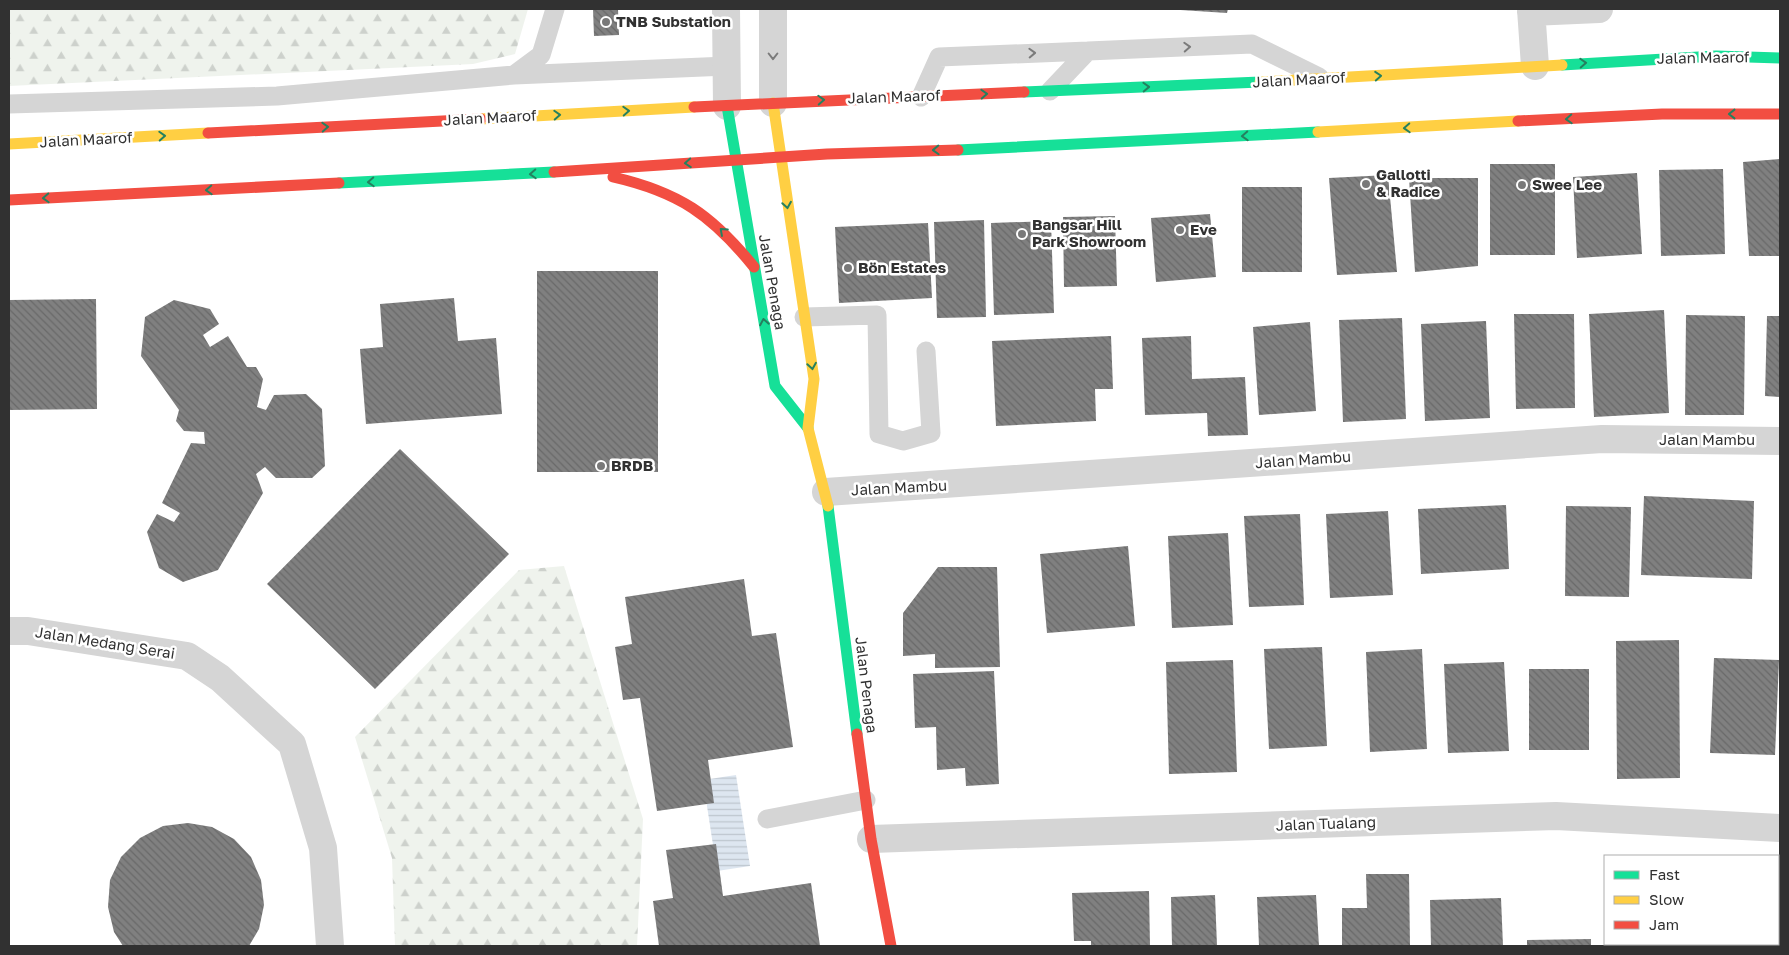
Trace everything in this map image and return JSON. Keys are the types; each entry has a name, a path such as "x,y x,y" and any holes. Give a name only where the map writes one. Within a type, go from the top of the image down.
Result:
{"main road":[{"name":"Jalan Maarof","path":"9,144 773,103 1324,79 1716,56 1780,58"},
{"name":"Jalan Penaga","path":"773,103 814,379 808,428"},
{"name":"Jalan Penaga","path":"727,106 775,386 808,428 826,492 871,839 891,946"},
{"path":"9,200 582,171 780,157 1662,114 1780,114"},
{"path":"582,171 641,183 676,198 726,233 755,268"}],"street":[{"path":"726,9 727,106"},
{"path":"773,9 773,103"},
{"path":"1534,66 1531,10 1599,9"},
{"name":"Jalan Mambu","path":"826,492 1602,439 1780,441"},
{"name":"Jalan Medang Serai","path":"9,631 28,631 187,656 220,678 292,744 323,848 330,946"},
{"name":"Jalan Tualang","path":"871,839 1556,816 1780,828"}],"lane":[{"path":"514,74 541,55 556,9"},
{"path":"921,97 940,57 1252,44 1324,79"},
{"path":"1050,91 1088,51"},
{"path":"9,104 277,96 514,74 727,66"},
{"path":"804,317 877,315 879,434 903,441 931,433 926,351"},
{"path":"767,819 866,800"}],"green space":[{"path":"9,9 528,9 515,54 473,64 9,86"},
{"path":"564,566 643,819 637,946 395,946 392,858 355,737 519,570"}],"shaded area":[{"path":"736,775 750,866 717,871 703,780"}],"building":[{"name":"TNB Substation","path":"593,9 618,9 619,35 594,36"},
{"path":"1165,9 1228,9 1227,13"},
{"path":"1780,159 1780,256 1749,256 1743,162"},
{"path":"1490,164 1555,164 1555,255 1490,255"},
{"path":"1723,169 1725,254 1661,256 1659,170"},
{"path":"1637,173 1642,254 1577,258 1573,177"},
{"path":"1388,175 1397,272 1337,275 1329,178"},
{"path":"1409,178 1478,178 1478,266 1415,272"},
{"path":"1242,187 1302,187 1302,272 1242,272"},
{"path":"1210,214 1216,277 1156,282 1151,218"},
{"path":"1115,216 1117,286 1064,287 1063,217"},
{"path":"984,220 986,317 937,318 934,222"},
{"path":"1051,221 1054,313 994,315 991,223"},
{"path":"928,223 932,298 839,303 835,227"},
{"path":"537,271 658,271 658,472 537,472"},
{"path":"454,298 458,341 496,338 502,414 366,424 360,349 383,347 380,304"},
{"path":"96,299 97,409 9,410 9,300"},
{"path":"174,300 210,309 219,324 203,335 210,347 228,336 247,367 256,367 263,379 257,407 266,410 274,395 306,394 322,409 325,466 312,478 276,478 265,467 256,474 263,493 218,570 183,582 159,568 147,532 157,514 174,522 180,513 162,503 191,443 205,444 204,432 184,431 176,421 179,410 141,356 145,317"},
{"path":"1664,310 1669,413 1594,417 1589,314"},
{"path":"1514,314 1574,314 1575,408 1516,409"},
{"path":"1686,315 1745,316 1744,415 1685,415"},
{"path":"1767,316 1780,316 1780,397 1765,396"},
{"path":"1402,318 1406,419 1343,422 1339,320"},
{"path":"1486,321 1490,418 1425,421 1421,324"},
{"path":"1310,322 1316,411 1259,415 1253,327"},
{"path":"1111,336 1113,389 1095,389 1096,421 996,426 992,341"},
{"path":"1191,336 1192,379 1245,377 1248,435 1208,436 1207,413 1145,415 1142,338"},
{"path":"400,449 509,554 375,689 267,584"},
{"path":"1644,496 1754,501 1752,579 1641,575"},
{"path":"1506,505 1509,569 1421,574 1418,509"},
{"path":"1566,506 1631,507 1629,597 1565,596"},
{"path":"1388,511 1393,595 1330,598 1326,514"},
{"path":"1300,514 1304,605 1249,607 1244,516"},
{"path":"1228,533 1233,625 1172,628 1168,536"},
{"path":"1128,546 1135,626 1047,633 1040,554"},
{"path":"938,567 997,567 1000,667 935,668 935,654 903,656 903,613"},
{"path":"744,579 752,636 776,633 793,747 708,760 714,803 657,811 640,698 623,700 615,647 632,644 625,597"},
{"path":"1679,640 1680,778 1617,779 1616,641"},
{"path":"1322,647 1327,746 1269,749 1264,649"},
{"path":"1422,649 1427,749 1370,752 1366,652"},
{"path":"1714,658 1779,660 1775,755 1710,753"},
{"path":"1233,660 1237,772 1169,774 1166,662"},
{"path":"1504,662 1509,751 1448,753 1444,664"},
{"path":"1529,669 1589,669 1589,750 1529,750"},
{"path":"994,671 999,784 966,786 965,768 937,770 936,727 915,728 913,674"},
{"path":"188,823 212,827 234,839 251,857 261,880 264,905 259,929 249,946 123,946 114,932 108,907 110,880 121,857 140,838 163,826"},
{"path":"716,844 723,896 811,883 820,946 659,946 653,901 673,898 666,850"},
{"path":"1366,874 1409,874 1410,946 1342,946 1342,908 1367,908"},
{"path":"1149,891 1150,946 1091,946 1091,941 1074,941 1072,893"},
{"path":"1215,895 1217,946 1172,946 1171,897"},
{"path":"1316,895 1319,946 1259,946 1257,897"},
{"path":"1501,898 1503,946 1431,946 1430,900"},
{"path":"1591,939 1591,946 1527,946 1527,940"},
{"path":"1612,945 1672,945 1672,946"},
{"path":"1709,945 1756,945 1756,946"}],"traffic: fast":[{"path":"1562,65 1716,56 1780,58"},
{"path":"1024,92 1260,82"},
{"path":"727,106 775,386 808,428"},
{"path":"958,150 1318,132"},
{"path":"339,183 554,172"},
{"path":"828,506 857,734"}],"traffic: slow":[{"path":"1260,82 1562,65"},
{"path":"773,103 814,379 808,428 828,506"},
{"path":"481,119 694,107"},
{"path":"1318,132 1518,121"},
{"path":"9,144 208,133"}],"traffic: jam":[{"path":"694,107 1024,92"},
{"path":"1518,121 1662,114 1780,114"},
{"path":"208,133 481,119"},
{"path":"554,172 827,154 958,150"},
{"path":"613,177 657,190 676,198 692,208 724,233 754,267"},
{"path":"9,200 339,183"},
{"path":"857,734 871,839 891,946"}],"place":[{"name":"TNB Substation","path":"606,22"},
{"name":"Gallotti & Radice","path":"1366,184"},
{"name":"Swee Lee","path":"1522,185"},
{"name":"Eve","path":"1180,230"},
{"name":"Bangsar Hill Park Showroom","path":"1022,234"},
{"name":"Bön Estates","path":"848,268"},
{"name":"BRDB","path":"601,466"}]}
